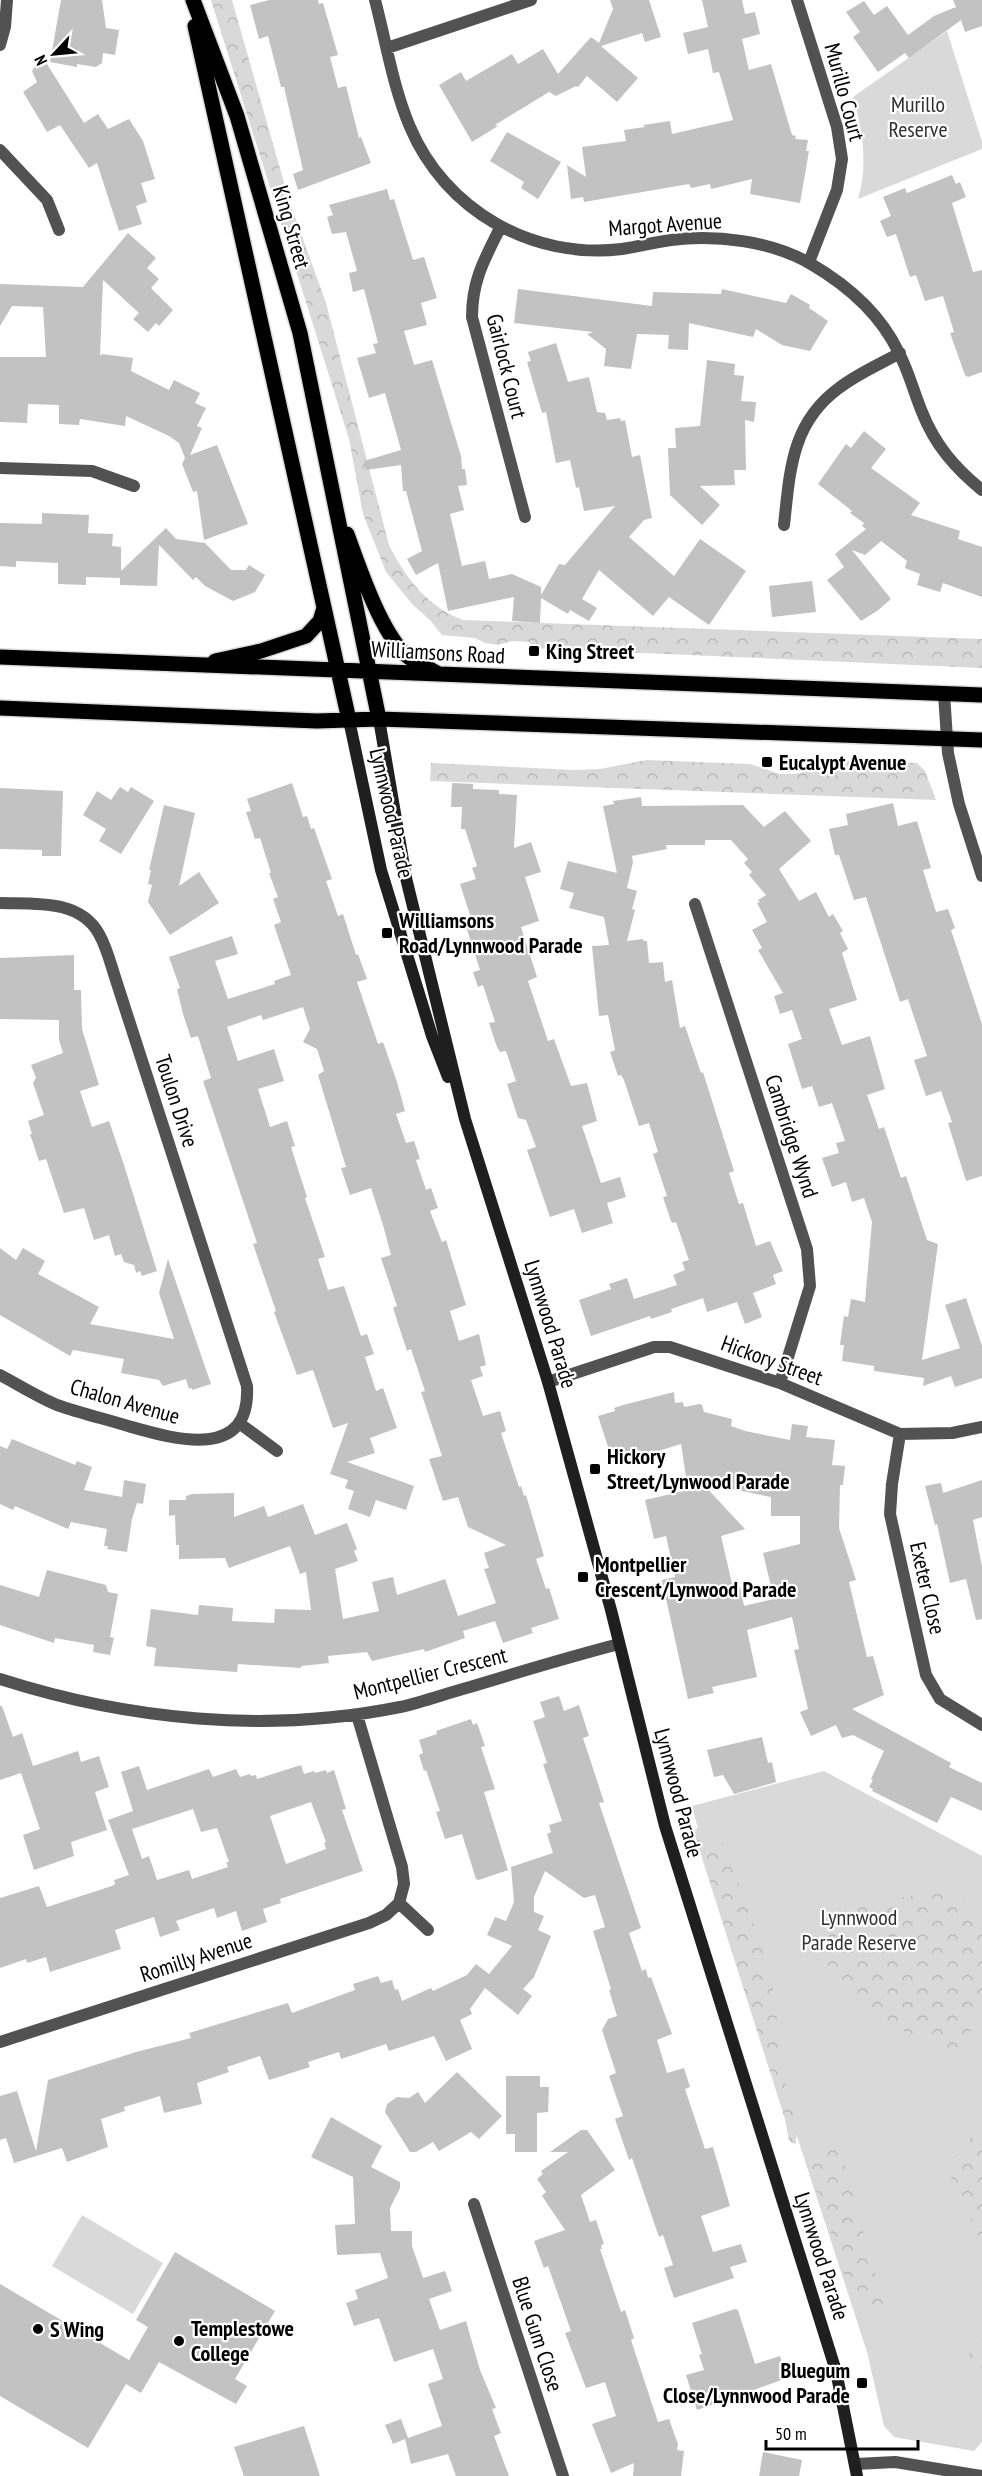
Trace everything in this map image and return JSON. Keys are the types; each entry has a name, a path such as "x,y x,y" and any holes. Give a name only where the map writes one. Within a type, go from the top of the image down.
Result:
{"main road":[{"name":"King Street","path":"191,0 237,117 300,333 379,719"},
{"name":"King Street","path":"191,0 349,720"},
{"path":"333,495 384,623 405,654 439,675"},
{"path":"195,665 261,651 306,636 320,621 325,605"},
{"name":"Williamsons Road","path":"0,657 982,695"},
{"path":"0,708 982,740"},
{"name":"Lynnwood Parade","path":"379,719 406,878 465,1119 548,1382 611,1610 665,1826 836,2371 857,2470"},
{"name":"Lynnwood Parade","path":"349,720 381,870 432,1036 465,1119"}],"street":[{"path":"0,45 5,27 7,0"},
{"name":"Margot Avenue","path":"375,0 410,127 429,163 459,197 500,228 535,241 572,249 621,250 670,240 713,237 754,243 809,262 837,280 865,305 887,332 900,353 934,436 946,456 962,474 982,490"},
{"path":"387,48 531,0"},
{"name":"Murillo Court","path":"797,0 837,127 842,159 837,190 809,262"},
{"path":"0,150 47,200 59,230"},
{"name":"Gairlock Court","path":"500,228 476,278 472,296 472,317 525,517"},
{"path":"784,525 789,476 795,448 807,421 816,408 841,386 900,353"},
{"path":"0,468 92,471 134,486"},
{"path":"944,694 947,739 959,804 982,876"},
{"name":"Toulon Drive","path":"0,903 59,905 82,916 99,932 247,1386 245,1411 239,1423"},
{"name":"Cambridge Wynd","path":"695,904 807,1249 810,1286 780,1383"},
{"name":"Hickory Street","path":"548,1382 654,1347 687,1351 780,1383 900,1434 952,1433 982,1427"},
{"name":"Chalon Avenue","path":"0,1375 56,1405 162,1436 195,1441 211,1440 228,1434 239,1423"},
{"path":"239,1423 277,1451"},
{"name":"Exeter Close","path":"900,1434 890,1514 926,1675 940,1699 982,1725"},
{"name":"Montpellier Crescent","path":"0,1679 34,1690 102,1706 178,1718 255,1722 357,1715 403,1706 619,1644"},
{"path":"357,1715 402,1867 404,1884 399,1903 428,1930"},
{"name":"Romilly Avenue","path":"0,2042 369,1923 386,1915 399,1903"},
{"name":"Blue Gum Close","path":"474,2204 563,2476"},
{"path":"857,2470 895,2462 982,2475"}],"green space":[{"path":"211,0 232,0 289,200 326,303 389,545 410,580 428,599 463,620 982,639 982,668 530,648 530,642 512,641 498,645 485,643 475,638 442,635 386,572 363,514 349,439"},
{"name":"Murillo Reserve","path":"947,31 982,142 982,149 858,199 863,174 863,148 853,97"},
{"path":"646,760 750,764 780,774 797,774 844,761 917,763 925,771 936,800 430,781 431,763 574,770 600,769"},
{"name":"Lynnwood Parade Reserve","path":"824,1771 982,1856 982,2442 974,2451 894,2437 884,2426 867,2352 704,1850 692,1806"},
{"path":"699,1827 725,1846 765,1956 773,1990 785,2083 797,2127 794,2144 789,2141 785,2119 695,1836 695,1830"},
{"path":"959,1891 982,1932 982,2002 977,2001 966,2056 915,2038 879,2013 823,1960 802,1930 881,1900"},
{"path":"982,2124 982,2243 946,2168"},
{"path":"825,2148 836,2150 843,2160 885,2307 853,2301 807,2160"},
{"path":"82,2215 163,2263 133,2314 52,2266"},
{"path":"982,2340 982,2368 968,2355"}],"building":[{"path":"61,0 102,0 106,28 119,30 115,55 103,53 102,63 96,67 77,64 77,67 50,62"},
{"path":"269,0 318,0 319,4 323,3 338,55 330,57 338,88 346,86 359,138 361,137 371,163 298,190 293,174 303,170 284,87 281,87 268,36 259,39 250,5"},
{"path":"610,0 649,0 661,37 645,42 642,33 601,46 638,78 617,102 587,76 578,87 556,96 549,92 472,142 439,85 461,72 466,81 512,54 518,64 543,49 558,74 591,37 599,43 613,9"},
{"path":"702,0 742,0 745,14 755,12 760,34 742,39 749,70 771,64 792,135 796,136 795,139 808,140 806,151 809,151 800,203 750,194 752,179 711,189 710,184 691,188 689,184 584,202 583,197 571,199 567,165 586,177 582,147 626,141 624,130 645,127 643,125 670,121 672,134 733,120 719,72 713,73 708,49 688,54 683,33 708,27"},
{"path":"953,0 982,0 982,26 965,32 961,20 909,58 905,53 878,72 853,37 860,32 846,12 864,1 874,15 887,6 908,35 934,16 956,7"},
{"path":"42,56 84,123 98,114 108,129 129,119 143,141 155,179 141,183 147,202 136,206 142,224 119,231 97,163 89,168 60,125 47,132 23,92 37,82 32,71"},
{"path":"507,132 561,162 538,199 521,188 524,182 490,161"},
{"path":"952,175 956,184 960,182 966,197 952,203 973,272 982,270 982,372 968,377 965,375 950,333 954,332 943,296 925,301 916,275 910,277 896,234 887,237 880,221 891,216 883,197 905,188 907,193"},
{"path":"387,189 390,200 394,199 413,260 424,257 437,298 421,303 427,325 404,331 414,365 432,360 461,456 462,469 465,469 467,485 458,486 464,510 450,514 462,566 485,561 489,579 512,574 541,587 541,595 559,564 565,565 615,506 584,511 570,460 556,463 546,412 542,413 527,362 531,361 528,352 556,343 568,382 589,377 597,412 605,413 607,420 620,418 621,421 625,420 632,457 640,455 652,518 644,520 629,537 674,576 700,539 746,571 709,625 669,597 653,616 599,570 582,599 597,608 589,621 570,610 568,614 541,598 540,623 512,621 514,597 448,611 438,563 416,575 407,559 422,551 406,491 403,491 401,465 366,470 364,461 401,450 385,393 369,398 357,358 376,353 373,344 378,343 364,289 353,292 349,273 357,271 346,232 332,234 327,217 333,215 329,205"},
{"path":"128,233 156,258 147,268 159,279 151,288 173,310 159,326 156,323 148,332 133,319 139,313 103,280 100,356 102,354 133,358 131,371 169,390 174,380 200,393 195,403 206,408 197,426 202,428 190,455 217,445 248,524 204,540 197,491 193,492 182,464 185,458 179,443 169,436 126,416 125,426 80,419 79,425 59,424 59,405 28,404 27,423 0,422 0,357 46,357 43,307 12,306 0,326 0,284 83,287"},
{"path":"518,289 652,306 653,292 721,294 722,289 786,303 791,294 810,305 809,308 828,321 810,351 782,345 756,329 753,337 689,323 688,350 668,349 669,335 637,334 631,369 604,366 606,349 587,334 593,332 514,323"},
{"path":"707,360 735,364 734,375 744,376 741,401 756,402 754,422 745,420 746,470 734,470 735,485 700,486 720,505 702,525 670,495 668,448 676,448 675,428 700,426"},
{"path":"864,431 886,449 871,468 920,503 911,515 960,531 958,539 982,547 982,597 943,583 940,592 917,585 920,574 905,568 907,561 881,541 865,555 852,550 891,599 877,611 861,621 827,580 844,567 835,554 866,529 862,526 864,523 850,513 852,511 818,484 846,444 851,448"},
{"path":"42,513 89,515 88,533 113,534 112,546 121,547 121,571 166,528 176,539 205,543 231,570 246,570 249,565 265,575 255,592 233,601 205,586 196,577 193,580 159,545 157,586 120,585 120,578 86,577 86,585 58,584 58,563 16,561 16,567 0,566 0,523 42,524"},
{"path":"812,581 816,612 772,617 769,586"},
{"path":"292,783 303,817 307,816 311,829 314,828 332,879 326,881 338,916 343,914 356,955 358,954 367,979 357,982 378,1044 383,1042 397,1082 405,1111 396,1114 406,1143 414,1141 420,1159 416,1160 426,1190 431,1188 438,1208 430,1211 442,1242 446,1240 466,1305 450,1311 459,1341 479,1334 486,1365 480,1367 483,1376 471,1380 483,1416 500,1411 506,1431 501,1433 519,1487 521,1486 524,1496 526,1495 544,1556 536,1559 559,1619 531,1628 533,1633 503,1643 495,1621 463,1631 465,1638 425,1652 424,1649 372,1661 367,1652 328,1656 329,1663 301,1666 301,1668 238,1664 237,1672 154,1666 156,1648 146,1646 151,1609 198,1615 199,1605 233,1608 232,1621 274,1623 275,1609 311,1610 306,1572 300,1574 290,1546 229,1568 225,1558 179,1559 175,1515 169,1516 169,1500 186,1500 186,1496 192,1494 234,1493 234,1517 264,1506 268,1517 303,1504 315,1535 347,1523 357,1549 354,1551 358,1561 335,1569 343,1619 379,1611 372,1582 393,1577 397,1595 445,1579 458,1616 496,1603 484,1569 489,1568 484,1553 506,1545 468,1527 458,1497 443,1501 429,1459 442,1456 421,1392 425,1391 411,1349 407,1351 393,1308 397,1306 381,1258 391,1255 383,1225 371,1188 350,1195 341,1168 346,1167 318,1075 324,1071 317,1049 303,1042 310,1029 303,1007 263,1020 261,1015 227,1027 238,1061 274,1049 284,1081 258,1089 270,1127 287,1121 295,1146 291,1147 307,1197 305,1198 325,1257 318,1259 328,1290 344,1286 361,1336 367,1334 374,1354 365,1357 376,1391 383,1388 397,1428 370,1438 375,1453 347,1462 414,1486 406,1510 376,1500 370,1517 348,1509 354,1491 345,1488 348,1480 330,1474 348,1423 333,1428 313,1370 297,1375 274,1312 276,1311 253,1244 257,1243 203,1081 211,1078 198,1036 191,1038 183,1014 177,989 180,988 169,957 232,936 238,954 215,961 228,999 275,984 274,981 291,975 274,925 281,922 273,899 278,897 260,838 255,839 246,812 251,811 247,799"},
{"path":"452,783 473,784 473,789 499,790 499,794 517,795 514,848 531,842 541,872 525,877 539,921 521,927 537,977 528,981 548,1041 554,1039 571,1086 587,1083 597,1121 582,1126 601,1183 620,1177 626,1197 607,1203 613,1223 582,1233 574,1209 550,1217 527,1150 536,1147 526,1120 518,1118 507,1084 516,1081 506,1051 500,1052 497,1047 489,1023 495,1022 483,985 478,987 473,972 480,970 464,920 471,918 460,884 476,879 472,868 477,866 465,829 461,829 462,807 451,807"},
{"path":"120,787 128,792 131,787 154,801 121,854 99,841 106,829 83,815 97,791 111,800"},
{"path":"0,788 63,791 61,856 42,856 42,850 0,849"},
{"path":"641,797 642,806 743,805 764,827 785,811 811,841 779,869 799,901 816,892 829,917 833,914 843,931 840,933 848,949 842,953 857,1000 829,1009 842,1045 870,1036 885,1089 867,1095 879,1129 884,1127 901,1178 906,1176 927,1240 938,1244 922,1360 960,1348 945,1305 966,1298 982,1346 982,1378 955,1387 951,1376 923,1386 924,1378 874,1371 874,1366 842,1361 844,1345 840,1345 844,1316 848,1317 851,1299 865,1302 872,1222 864,1198 852,1202 846,1182 832,1187 822,1158 839,1153 836,1143 845,1141 832,1103 819,1107 812,1086 802,1089 788,1044 802,1039 792,1010 780,1014 774,996 783,993 758,950 762,948 752,930 767,922 757,903 766,895 749,875 752,872 744,863 748,859 731,840 705,840 705,845 666,845 667,849 632,856 633,862 627,888 637,891 627,941 643,939 647,941 649,963 663,962 665,982 672,980 680,1028 685,1026 701,1073 703,1072 734,1171 729,1173 739,1204 743,1203 756,1246 770,1241 783,1271 773,1275 776,1284 753,1293 762,1317 745,1324 737,1302 707,1312 703,1298 671,1309 672,1312 651,1319 650,1316 591,1336 579,1300 611,1289 609,1284 627,1278 634,1299 677,1285 673,1275 685,1270 682,1262 689,1260 676,1222 671,1221 663,1197 667,1196 653,1154 658,1152 649,1123 639,1126 624,1080 621,1075 618,1076 610,1052 615,1050 608,1015 599,1016 592,946 609,945 604,917 569,908 574,893 560,889 568,861 617,873 603,806 614,804 613,801"},
{"path":"893,803 898,826 917,821 931,868 923,870 936,912 948,909 955,928 951,930 982,1024 982,1176 966,1181 948,1123 952,1122 941,1091 926,1096 914,1060 927,1056 908,999 900,1002 866,897 854,900 839,855 835,855 829,829 848,825 846,814"},
{"path":"164,805 195,813 179,886 199,872 219,903 170,935 148,902 152,885 148,884 151,870 149,870"},
{"path":"74,955 74,990 81,990 82,1029 99,1085 80,1091 92,1127 109,1121 124,1165 157,1271 142,1276 140,1271 136,1273 134,1265 124,1262 121,1254 115,1256 109,1235 94,1240 84,1208 64,1213 46,1159 39,1161 30,1134 32,1134 28,1121 44,1115 33,1083 36,1078 31,1065 63,1053 59,1040 59,1020 0,1019 0,958"},
{"path":"0,1248 16,1260 23,1248 45,1261 38,1274 99,1307 90,1324 174,1339 159,1293 168,1259 211,1384 192,1390 192,1388 189,1389 186,1379 163,1386 159,1380 121,1373 124,1359 73,1350 70,1356 0,1315"},
{"path":"674,1392 675,1403 683,1402 684,1407 700,1404 704,1412 732,1419 731,1426 745,1431 790,1440 792,1424 808,1426 806,1437 835,1440 832,1465 845,1466 843,1485 840,1485 839,1528 856,1580 849,1582 867,1657 873,1656 884,1695 852,1709 951,1763 949,1767 982,1783 982,1811 951,1797 937,1823 872,1791 873,1789 869,1787 884,1751 853,1735 842,1738 836,1725 811,1736 800,1712 808,1709 794,1650 799,1649 792,1617 747,1630 757,1677 712,1687 714,1693 688,1699 662,1580 675,1577 666,1536 654,1539 645,1500 688,1490 681,1444 626,1461 622,1449 612,1452 609,1450 598,1416 615,1411 614,1408","holes":["702,1483 771,1497 771,1516 800,1516 800,1544 763,1553 774,1599 744,1606 740,1587 733,1588 721,1536 745,1529"]},
{"path":"12,1439 75,1465 77,1461 92,1467 84,1490 122,1497 124,1480 146,1484 143,1504 137,1503 132,1519 127,1552 107,1549 108,1546 104,1546 107,1529 71,1522 68,1529 15,1506 13,1510 0,1504 0,1446 7,1449"},
{"path":"982,1480 982,1517 973,1520 982,1567 982,1619 976,1620 966,1579 950,1583 937,1524 935,1525 925,1486 941,1483 943,1493"},
{"path":"47,1570 106,1585 108,1592 118,1594 110,1637 114,1638 110,1655 93,1652 94,1645 55,1638 54,1643 0,1625 0,1585 39,1597"},
{"path":"559,1696 564,1711 579,1705 589,1736 583,1738 604,1802 599,1803 641,1928 629,1933 642,1971 646,1969 648,1978 651,1977 672,2034 657,2040 667,2073 684,2068 690,2087 685,2089 705,2149 713,2147 730,2206 701,2216 713,2252 741,2244 747,2262 730,2267 734,2278 674,2298 664,2268 673,2265 663,2235 659,2237 632,2158 629,2160 615,2119 623,2116 609,2076 616,2073 602,2030 608,2019 617,2016 593,1931 605,1927 595,1895 584,1898 545,1871 534,1897 534,1912 544,1916 538,1930 551,1936 534,1977 523,1989 532,1996 518,2015 485,1988 470,2009 472,2014 460,2020 472,2049 446,2061 434,2036 389,2051 386,2044 341,2059 339,2052 308,2062 310,2067 269,2080 260,2056 227,2067 229,2072 197,2083 202,2104 164,2113 160,2096 124,2107 125,2111 101,2119 108,2147 67,2162 62,2148 14,2163 6,2138 0,2140 0,2096 17,2091 36,2151 48,2080 136,2052 191,2038 189,2033 288,2003 292,2013 355,1990 353,1984 378,1976 381,1983 392,1980 402,2001 431,1988 433,1991 467,1975 476,1964 489,1974 512,1946 487,1935 495,1917 506,1921 514,1902 511,1867 553,1853 547,1834 551,1832 549,1825 562,1821 543,1764 547,1763 533,1721 545,1717 540,1702"},
{"path":"0,1706 2,1706 13,1737 22,1733 33,1766 78,1751 81,1762 99,1756 109,1787 95,1792 107,1830 71,1842 74,1856 34,1870 23,1835 40,1829 21,1773 0,1780"},
{"path":"471,1719 473,1725 477,1723 485,1746 481,1747 495,1789 484,1792 508,1870 479,1880 476,1879 462,1834 445,1839 436,1812 440,1811 419,1755 423,1753 419,1740 437,1734 436,1731"},
{"path":"762,1737 768,1763 772,1762 776,1782 734,1794 723,1775 714,1777 707,1750"},
{"path":"301,1765 304,1774 326,1770 327,1773 334,1770 346,1809 342,1810 363,1871 280,1899 281,1903 263,1909 267,1922 242,1931 236,1911 217,1918 214,1908 176,1921 180,1930 160,1937 154,1917 115,1930 121,1949 50,1972 46,1957 27,1963 26,1959 0,1968 0,1898 39,1886 47,1907 112,1886 115,1884 114,1880 129,1875 108,1820 133,1811 121,1772 139,1766 147,1790 209,1769 213,1777 236,1769 240,1777 250,1774 251,1776 256,1775 257,1779","holes":["311,1802 326,1842 324,1843 326,1849 286,1864 270,1816","193,1809 201,1832 217,1828 229,1862 226,1862 228,1867 192,1879 189,1870 157,1880 149,1856 142,1859 132,1829"]},
{"path":"457,2072 502,2116 479,2139 471,2132 439,2151 433,2142 416,2152 410,2152 385,2112 387,2104 397,2097 409,2098 418,2092 425,2103"},
{"path":"506,2076 540,2076 540,2087 549,2087 548,2112 537,2113 537,2152 515,2152 515,2134 506,2134"},
{"path":"331,2117 382,2146 371,2167 400,2182 400,2188 390,2208 391,2231 412,2231 412,2246 423,2278 445,2271 452,2291 429,2299 440,2330 466,2321 480,2370 496,2408 492,2409 501,2433 494,2436 509,2476 456,2476 448,2454 411,2464 405,2439 393,2444 385,2425 401,2419 408,2438 442,2426 428,2384 443,2379 433,2349 394,2362 379,2318 354,2326 346,2303 358,2299 355,2290 388,2278 380,2253 337,2255 335,2225 355,2224 353,2177 311,2157"},
{"path":"581,2130 587,2130 615,2170 581,2195 590,2222 596,2220 604,2244 600,2249 621,2312 625,2310 634,2338 631,2340 658,2422 669,2419 678,2444 677,2450 684,2451 681,2476 633,2476 634,2463 611,2473 592,2424 616,2416 605,2382 586,2388 565,2333 571,2331 548,2266 544,2268 534,2241 565,2230 542,2196 546,2192 537,2179 543,2174 541,2171 568,2152 550,2152"},
{"path":"175,2252 275,2311 235,2379 247,2386 236,2404 159,2362 141,2393 126,2384 88,2448 0,2396 0,2284 129,2360 148,2327 136,2320"},
{"path":"738,2310 755,2364 780,2356 787,2378 697,2410 686,2375 704,2370 699,2355 702,2354 692,2323"},
{"path":"304,2426 320,2476 244,2476 234,2447"},
{"path":"763,2452 802,2460 799,2476 759,2476"}],"place":[{"name":"King Street","path":"534,651"},
{"name":"Eucalypt Avenue","path":"767,762"},
{"name":"Williamsons Road/Lynnwood Parade","path":"387,933"},
{"name":"Hickory Street/Lynwood Parade","path":"595,1469"},
{"name":"Montpellier Crescent/Lynwood Parade","path":"583,1577"},
{"name":"S Wing","path":"38,2329"},
{"name":"Templestowe College","path":"179,2341"},
{"name":"Bluegum Close/Lynnwood Parade","path":"862,2383"}]}
